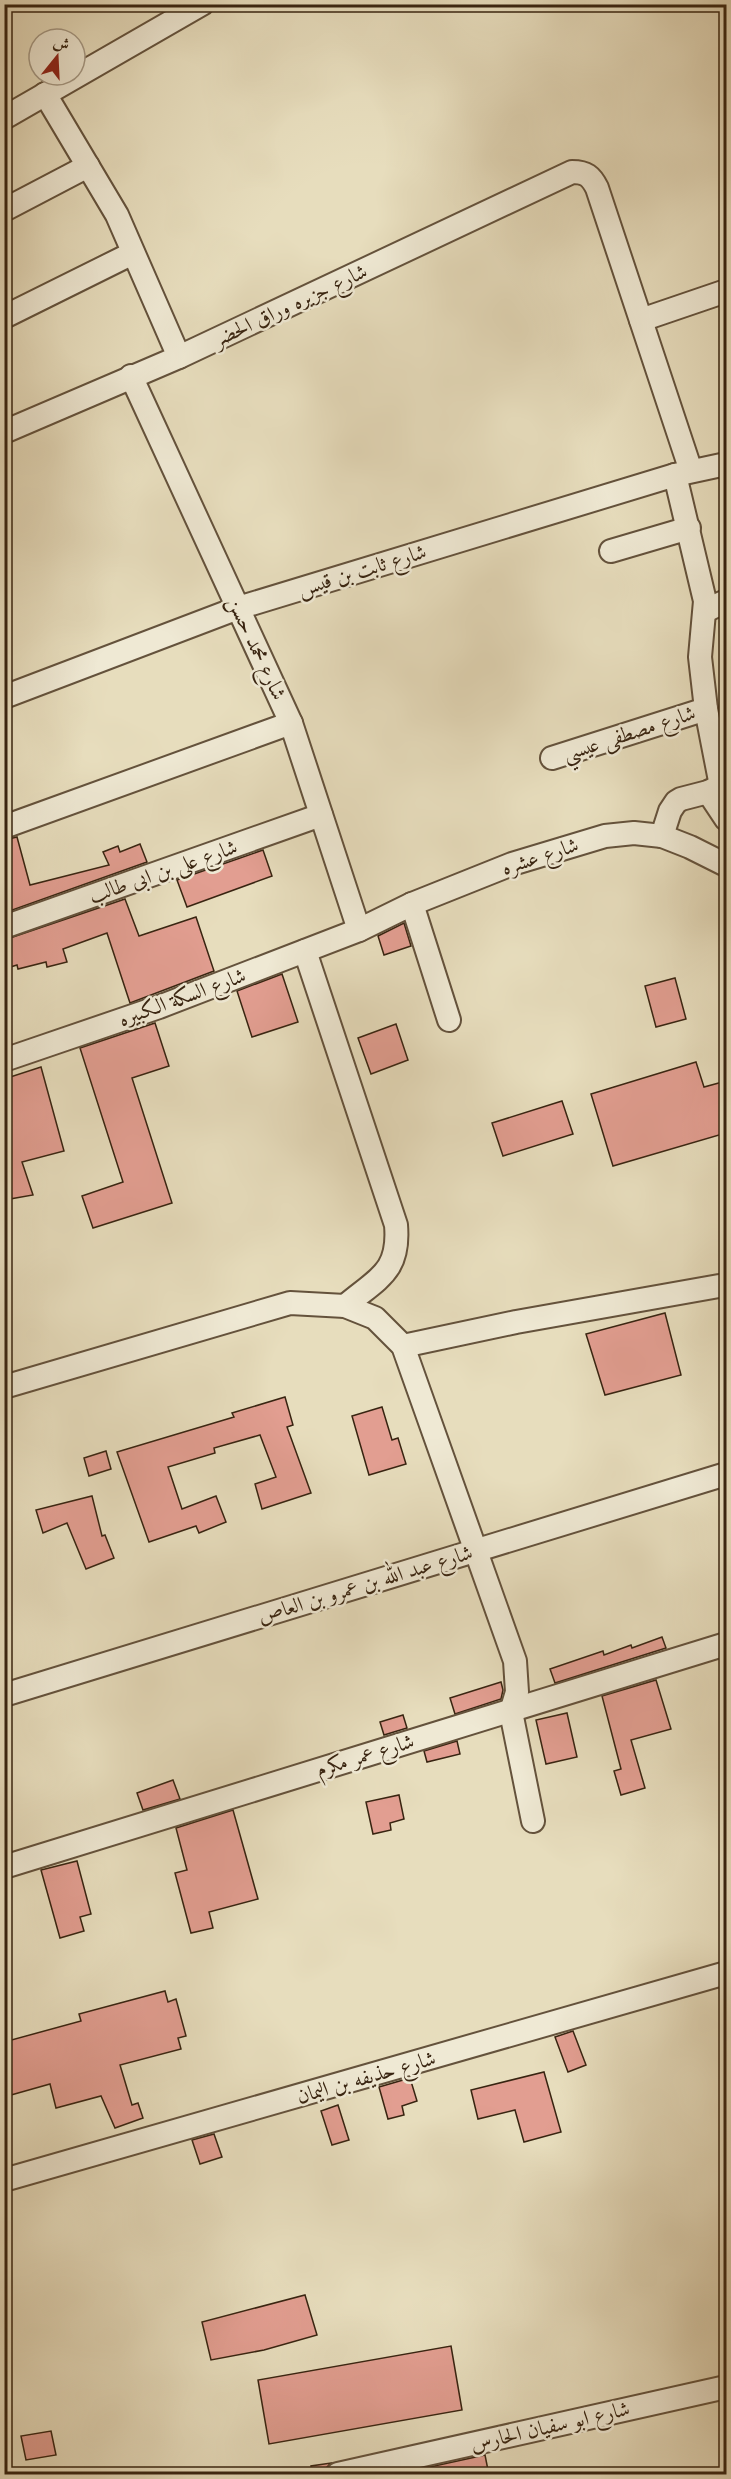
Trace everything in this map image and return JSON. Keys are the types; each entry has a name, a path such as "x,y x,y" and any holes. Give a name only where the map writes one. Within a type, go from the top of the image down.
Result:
{"street":[{"path":"4,118 202,4"},
{"path":"45,94 117,215 179,357"},
{"path":"4,210 88,166"},
{"name":"شارع جزيره وراق الحضر","path":"4,432 179,357 573,172 583,172 591,178 597,188 641,320"},
{"path":"4,317 133,253"},
{"path":"726,291 641,320 683,473 689,528 705,611 700,657 706,709 718,787 726,819"},
{"name":"شارع محمد حسن","path":"131,376 291,723 359,930"},
{"name":"شارع ثابت بن قيس","path":"4,696 238,608 683,473 726,464"},
{"path":"610,551 689,528"},
{"path":"705,611 726,601"},
{"name":"شارع مصطفى عيسي","path":"552,758 706,709"},
{"path":"4,827 291,723"},
{"path":"662,836 670,811 676,802 718,787"},
{"name":"شارع على بن ابى طالب","path":"4,927 321,815"},
{"name":"شارع عشره","path":"359,930 412,904 512,864 605,836 634,833 662,836 726,865"},
{"path":"412,904 449,1020"},
{"name":"شارع السكة الكبيره","path":"4,1060 159,1007 359,930"},
{"path":"305,951 396,1225 398,1246 394,1261 385,1272 345,1306"},
{"path":"403,1346 516,1322 719,1286"},
{"path":"4,1387 290,1303 345,1306 375,1318 403,1346 515,1661 517,1692 511,1712 533,1821"},
{"name":"شارع عبد الله بن عمرو بن العاص","path":"4,1695 726,1474"},
{"name":"شارع عمر مكرم","path":"4,1867 726,1644"},
{"name":"شارع حذيفه بن اليمان","path":"4,2180 726,1973"},
{"name":"شارع ابو سفيان الحارس","path":"338,2475 726,2387"}],"building":[{"path":"17,837 30,885 109,865 103,852 118,846 120,852 140,844 147,862 4,913 4,840"},
{"path":"263,850 272,876 187,907 177,880"},
{"path":"125,899 139,936 196,917 214,971 130,1003 107,933 63,949 67,962 47,967 46,962 18,969 17,965 4,969 4,940"},
{"path":"404,923 411,946 384,955 378,936"},
{"path":"282,974 298,1022 252,1037 237,991"},
{"path":"675,978 686,1019 656,1027 645,986"},
{"path":"155,1023 169,1066 132,1078 172,1203 93,1228 82,1196 123,1182 80,1048"},
{"path":"396,1024 408,1060 371,1074 358,1038"},
{"path":"696,1062 704,1087 726,1081 726,1133 613,1166 591,1094"},
{"path":"41,1067 64,1151 22,1162 33,1195 4,1200 4,1079"},
{"path":"562,1101 573,1134 503,1156 492,1123"},
{"path":"665,1313 681,1375 605,1395 586,1334"},
{"path":"285,1397 293,1425 287,1427 311,1493 262,1509 255,1484 276,1477 260,1435 214,1448 215,1453 168,1467 182,1509 216,1496 226,1522 199,1533 196,1526 149,1542 117,1452 234,1417 232,1413"},
{"path":"382,1407 392,1440 398,1438 406,1464 369,1475 352,1416"},
{"path":"106,1451 111,1469 89,1476 84,1458"},
{"path":"92,1496 102,1536 105,1535 114,1558 86,1569 67,1523 43,1533 36,1510"},
{"path":"662,1637 666,1648 555,1683 550,1669 603,1651 604,1655"},
{"path":"656,1680 671,1729 631,1740 645,1788 621,1795 614,1771 621,1769 602,1696"},
{"path":"501,1682 503,1690 501,1699 455,1714 450,1698"},
{"path":"567,1713 577,1757 546,1764 536,1720"},
{"path":"403,1715 407,1728 384,1735 380,1722"},
{"path":"457,1741 460,1754 427,1762 424,1751"},
{"path":"173,1780 180,1799 143,1810 137,1793"},
{"path":"399,1795 404,1819 390,1823 391,1830 373,1834 366,1802"},
{"path":"233,1810 258,1899 209,1912 213,1928 191,1933 175,1873 187,1870 176,1828"},
{"path":"77,1861 91,1914 80,1917 84,1931 60,1938 41,1870"},
{"path":"165,1991 168,2002 176,1999 186,2036 178,2038 181,2049 120,2065 132,2105 138,2103 143,2118 115,2128 101,2096 56,2108 50,2084 4,2097 4,2042 81,2021 79,2014"},
{"path":"573,2031 586,2065 568,2072 555,2037"},
{"path":"544,2072 561,2132 524,2142 515,2110 478,2119 471,2090"},
{"path":"410,2078 417,2101 402,2106 404,2115 388,2119 379,2087"},
{"path":"338,2105 349,2140 332,2145 321,2111"},
{"path":"214,2134 222,2157 200,2164 192,2140"},
{"path":"305,2295 317,2335 264,2350 211,2360 202,2322"},
{"path":"451,2346 462,2410 269,2444 258,2380"},
{"path":"51,2431 56,2455 26,2460 21,2436"},
{"path":"485,2455 489,2475 402,2475 402,2473"},
{"path":"331,2463 325,2469 325,2475 312,2475 311,2466"}]}
